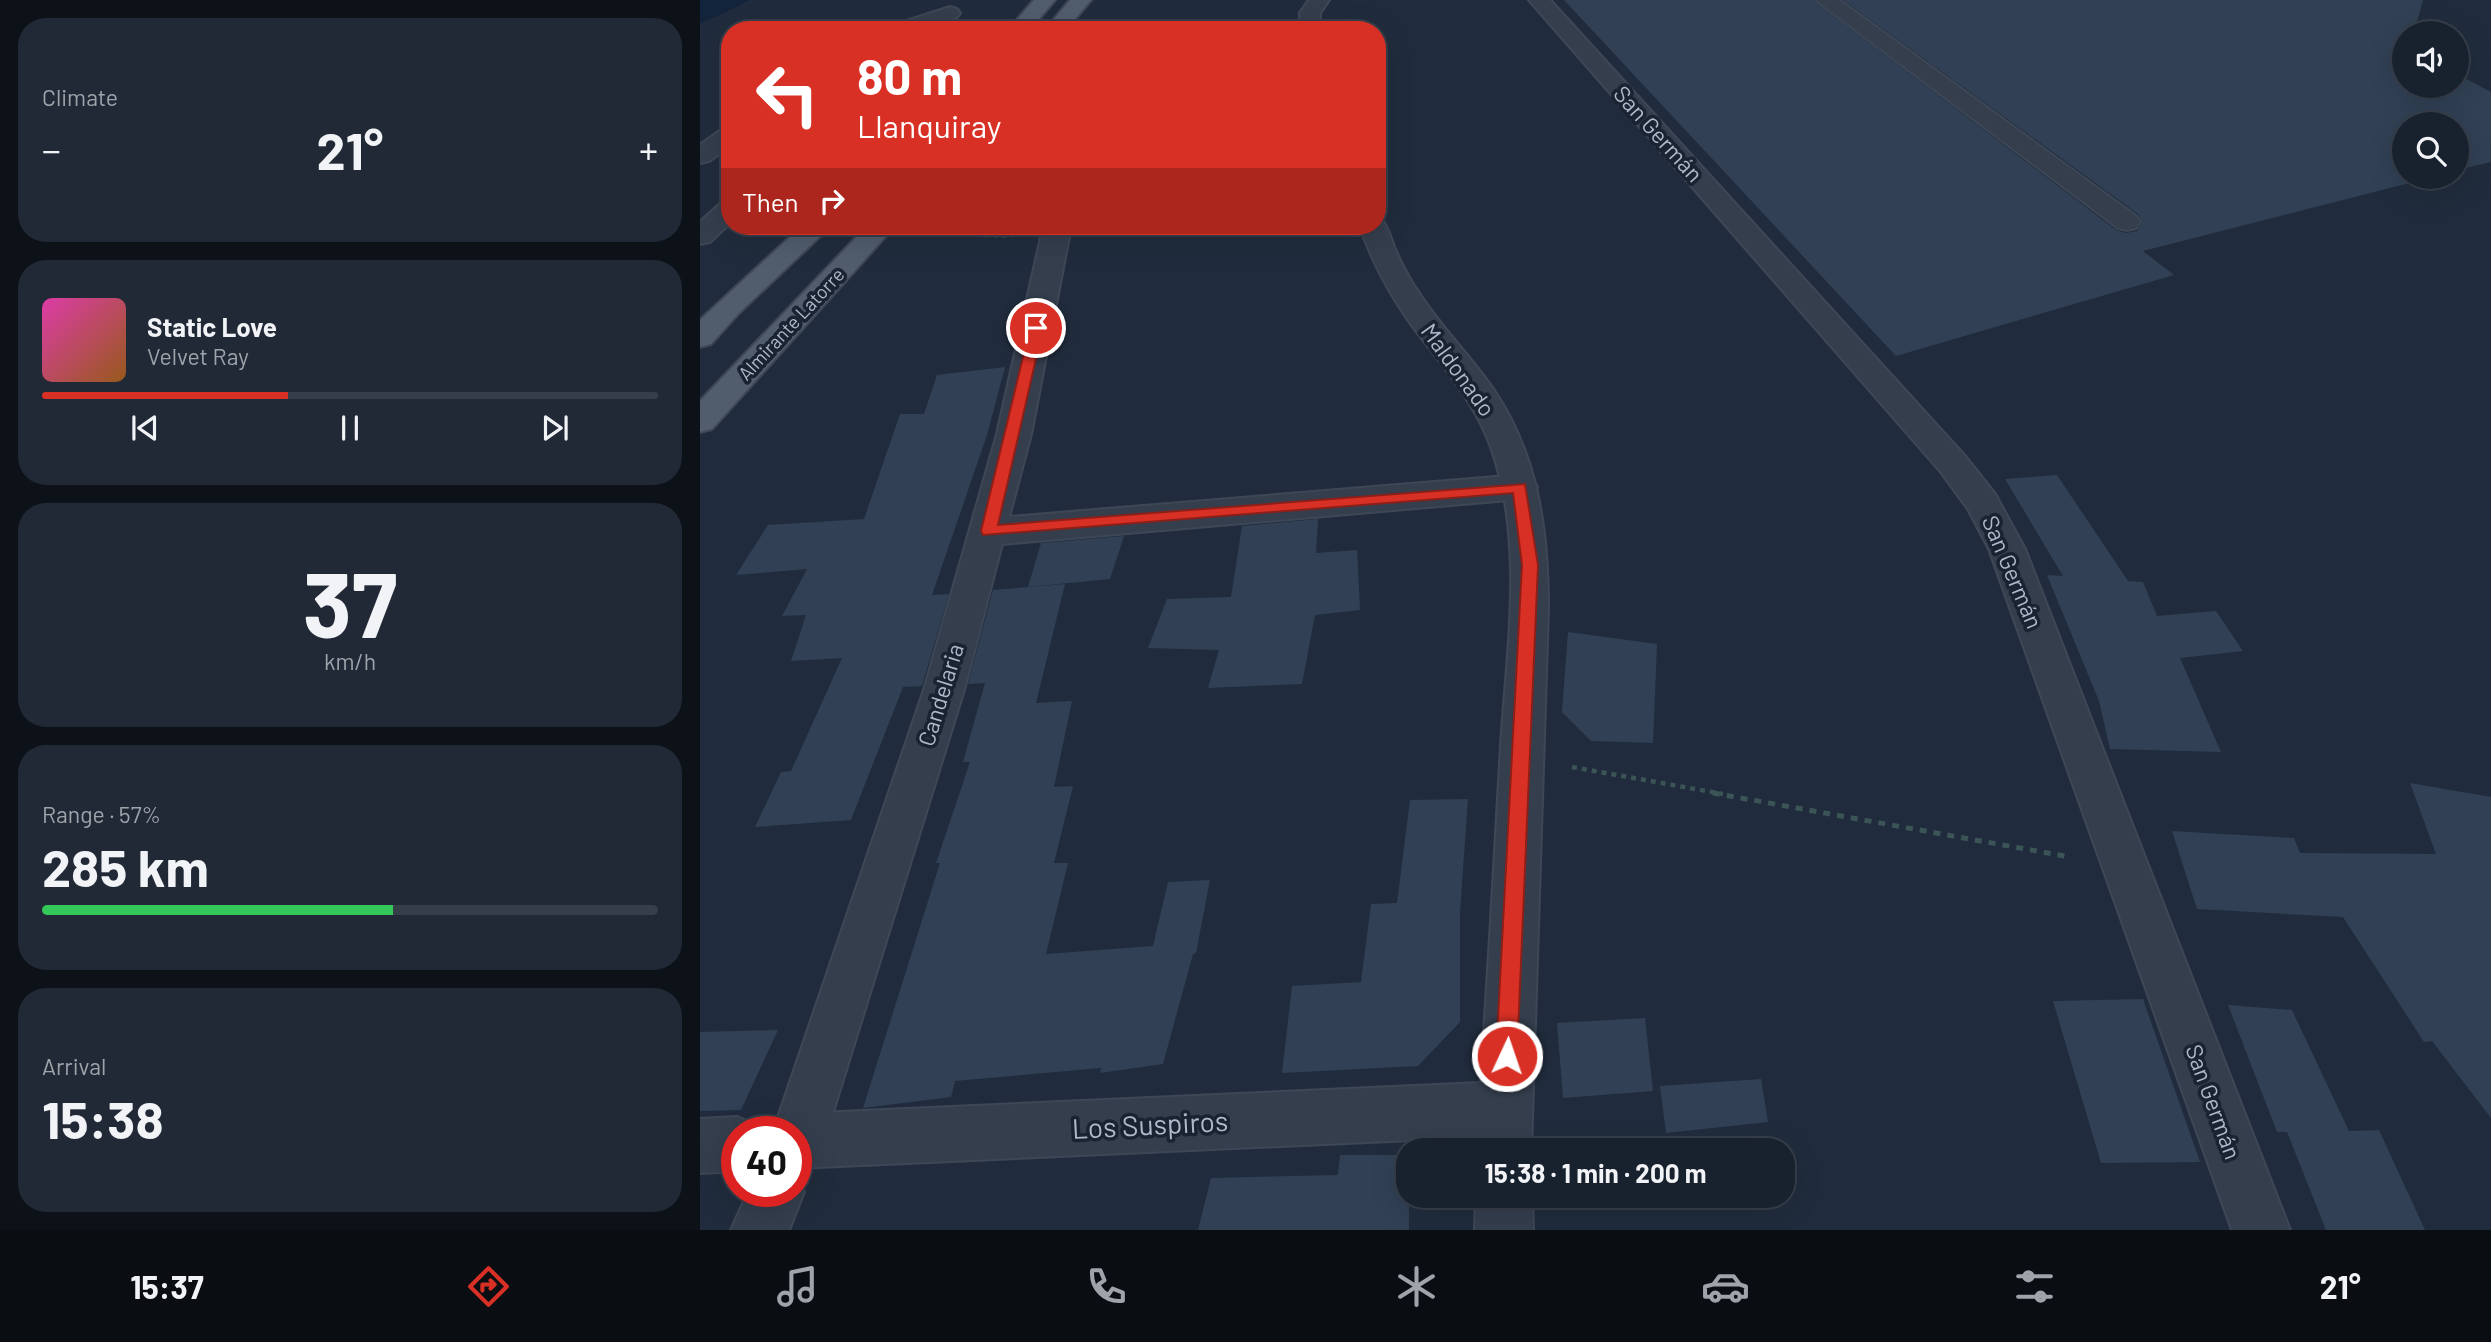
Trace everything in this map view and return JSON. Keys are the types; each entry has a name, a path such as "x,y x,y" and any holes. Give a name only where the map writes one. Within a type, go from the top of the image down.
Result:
{"main road":[{"path":"1026,21 1045,0"},
{"path":"1063,21 1081,0"},
{"path":"700,338 729,307 808,235"},
{"name":"Almirante Latorre","path":"700,421 874,235"}],"street":[{"path":"1310,21 1310,12 1319,0"},
{"name":"San Germán","path":"1539,0 1953,464 1983,502 2007,549 2261,1230"},
{"path":"1826,0 2127,222"},
{"path":"920,21 958,6"},
{"path":"942,21 958,6"},
{"path":"700,156 721,141"},
{"path":"700,236 721,217"},
{"name":"Maldonado","path":"1377,235 1397,284 1493,415 1513,460 1520,487 1530,565 1504,1129"},
{"name":"Candelaria","path":"805,1116 944,690 989,531 1014,433 1037,237"},
{"path":"989,531 1520,487"},
{"name":"Los Suspiros","path":"812,1142 1504,1129"},
{"path":"700,1146 721,1145"},
{"path":"760,1230 770,1207"},
{"path":"1504,1208 1504,1230"}],"path":[{"path":"959,235 1037,237"},
{"path":"1521,757 2126,867"}],"water":[{"path":"700,0 750,0 700,24"}],"building":[{"path":"1564,0 1813,0 2116,230 2126,233 2137,231 2142,223 2138,214 1843,0 2423,0 2417,21 2392,21 2392,98 2469,98 2469,80 2491,92 2491,162 2469,167 2469,112 2392,112 2392,187 2143,251 2174,275 1896,356"},
{"path":"1005,367 987,435 932,595 949,594 922,686 903,687 851,820 755,827 781,772 791,771 842,658 791,661 806,615 782,616 807,569 736,575 768,525 864,519 900,414 924,414 937,375"},
{"path":"2057,475 2128,581 2143,582 2157,616 2216,611 2243,651 2180,658 2221,752 2110,749 2099,701 2047,575 2063,576 2005,479"},
{"path":"1318,519 1316,553 1357,550 1360,610 1315,615 1302,684 1208,688 1219,650 1148,648 1167,599 1231,597 1242,526"},
{"path":"1124,536 1110,579 1028,587 1041,543"},
{"path":"1065,584 1036,703 1072,701 1054,787 1073,786 1054,863 1068,863 1046,954 1153,946 1168,882 1210,880 1196,953 1193,954 1163,1064 1100,1073 1101,1068 955,1081 951,1097 863,1108 940,863 936,863 970,762 963,762 985,683 968,684 993,590"},
{"path":"1568,632 1657,644 1653,743 1591,741 1562,712"},
{"path":"2410,783 2491,797 2491,1118 2432,1041 2424,1042 2343,917 2197,909 2172,831 2294,838 2300,853 2436,854"},
{"path":"1468,799 1460,912 1460,1022 1418,1066 1282,1073 1292,986 1361,982 1371,904 1397,903 1410,800"},
{"path":"2143,999 2200,1162 2101,1163 2053,1001"},
{"path":"2228,1005 2292,1010 2349,1131 2379,1130 2425,1230 2326,1230 2287,1132 2277,1132"},
{"path":"1645,1018 1653,1091 1563,1098 1557,1023"},
{"path":"778,1030 741,1110 700,1111 700,1032"},
{"path":"1761,1079 1768,1122 1666,1133 1660,1086"},
{"path":"1340,1155 1396,1155 1396,1208 1409,1208 1409,1230 1198,1230 1211,1178 1338,1175"}],"route":[{"path":"1036,328 1014,433 989,531 1520,487 1527,524 1530,565 1507,1056"}]}
